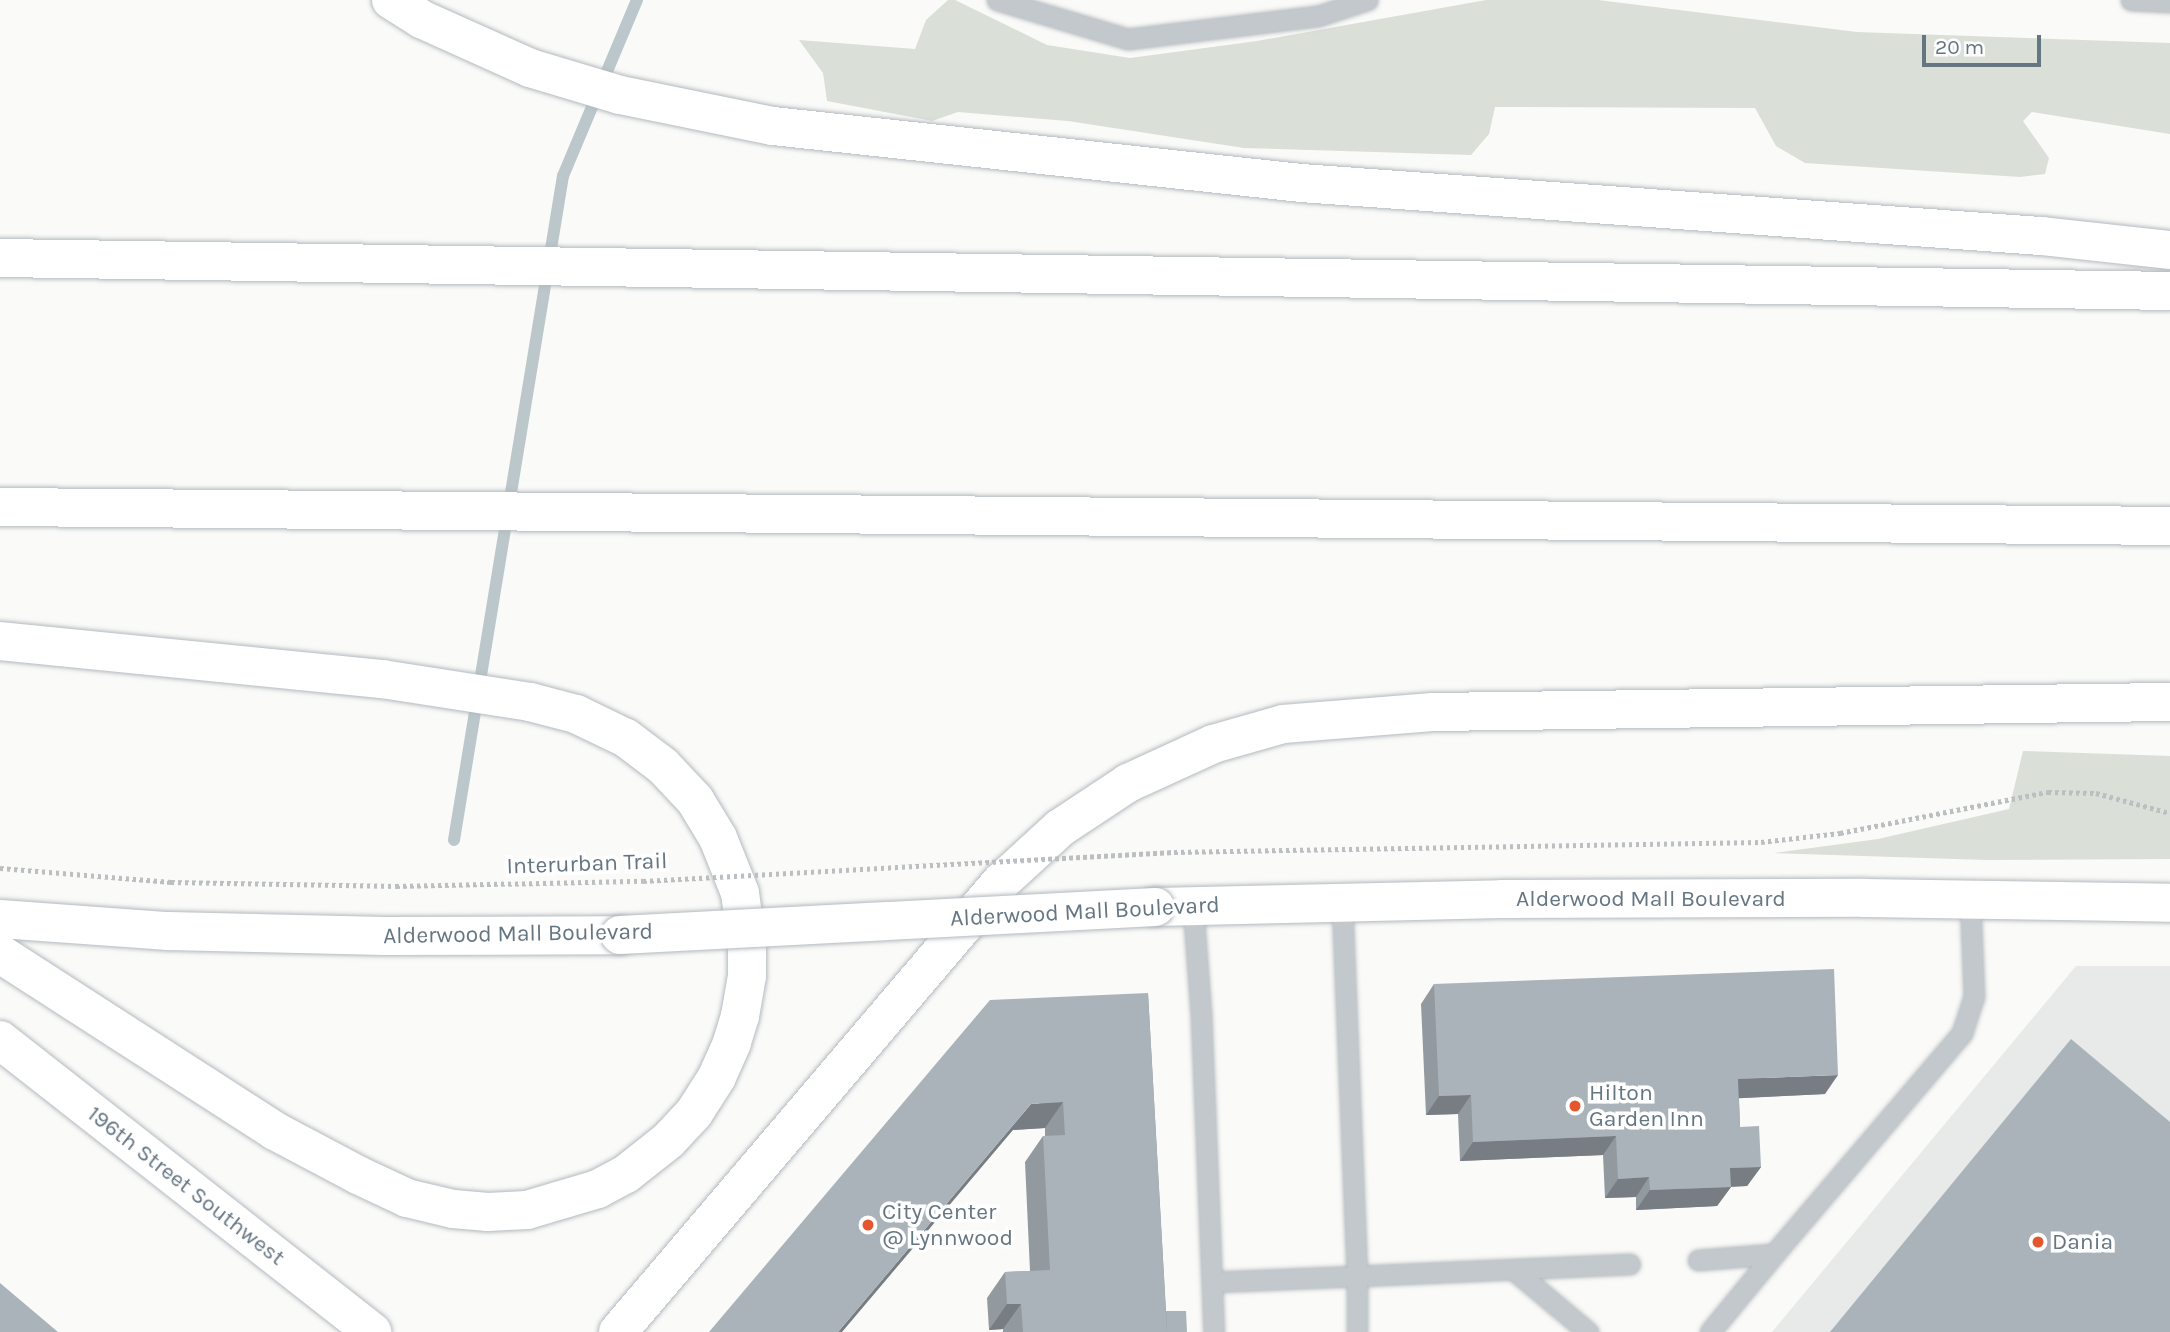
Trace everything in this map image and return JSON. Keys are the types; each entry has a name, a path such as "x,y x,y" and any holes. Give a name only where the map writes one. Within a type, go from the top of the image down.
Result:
{"main road":[{"path":"391,0 421,19 530,68 620,95 773,126 1301,183 2041,236 2170,250"},
{"path":"0,258 2170,292"},
{"path":"0,507 2170,526"},
{"path":"0,641 382,679 530,702 576,714 626,738 663,766 695,800 718,838 740,892 747,944 743,1003 732,1043 717,1077 694,1113 669,1140 626,1174 598,1189 527,1210 488,1212 453,1209 407,1198 358,1175 275,1131 0,954"},
{"path":"618,1332 1000,883 1060,828 1128,783 1213,744 1283,724 1433,712 2170,702"},
{"name":"Alderwood Mall Boulevard","path":"0,919 169,931 385,936 620,935 1156,907 1516,899 1970,899 2170,903"},
{"name":"196th Street Southwest","path":"0,1040 372,1332"}],"lane":[{"path":"996,0 1128,39 1318,16 1367,0"},
{"path":"2131,0 2170,2"},
{"path":"1710,1332 1962,1033 1974,997 1970,899"},
{"path":"1342,903 1357,1332"},
{"path":"1193,906 1201,1014 1214,1332"},
{"path":"1698,1260 1774,1254"},
{"path":"1212,1282 1630,1264"},
{"path":"1514,1270 1588,1332"}],"path":[{"name":"Interurban Trail","path":"0,868 171,882 396,886 643,881 1174,852 1761,842 1865,829 2049,792 2096,793 2170,813"}],"shaded area":[{"path":"948,0 955,0 1047,45 1130,58 1257,41 1486,0 1598,0 1857,32 2170,43 2170,134 2032,112 2023,121 2049,158 2045,174 2020,177 1805,163 1776,146 1755,108 1495,107 1489,134 1471,155 1244,148 1068,121 958,112 932,121 827,101 823,73 799,40 915,49 926,20"},
{"path":"2023,751 2170,756 2170,859 1987,860 1774,853 1878,839 2009,809"},
{"name":"Dania","path":"2076,966 2170,966 2170,1332 1772,1332"}],"building":[{"name":"Hilton Garden Inn","path":"1834,969 1838,1075 1738,1079 1740,1127 1759,1126 1761,1167 1730,1168 1731,1187 1650,1190 1649,1177 1618,1179 1616,1136 1473,1142 1471,1095 1439,1096 1434,984"},
{"name":"City Center @ Lynnwood","path":"1148,993 1167,1332 1023,1332 1021,1304 1007,1304 1005,1272 1050,1270 1043,1136 1065,1135 1063,1102 1031,1104 838,1332 709,1332 990,1000"},
{"name":"Dania","path":"2071,1039 2170,1122 2170,1332 1830,1332"},
{"path":"0,1283 58,1332 0,1332"},
{"path":"1166,1311 1186,1311 1187,1332 1167,1332"}],"waterway":[{"path":"454,840 563,176 637,0"}],"place":[{"name":"Hilton Garden Inn","path":"1575,1106"},
{"name":"City Center @ Lynnwood","path":"868,1225"},
{"name":"Dania","path":"2038,1242"}]}
